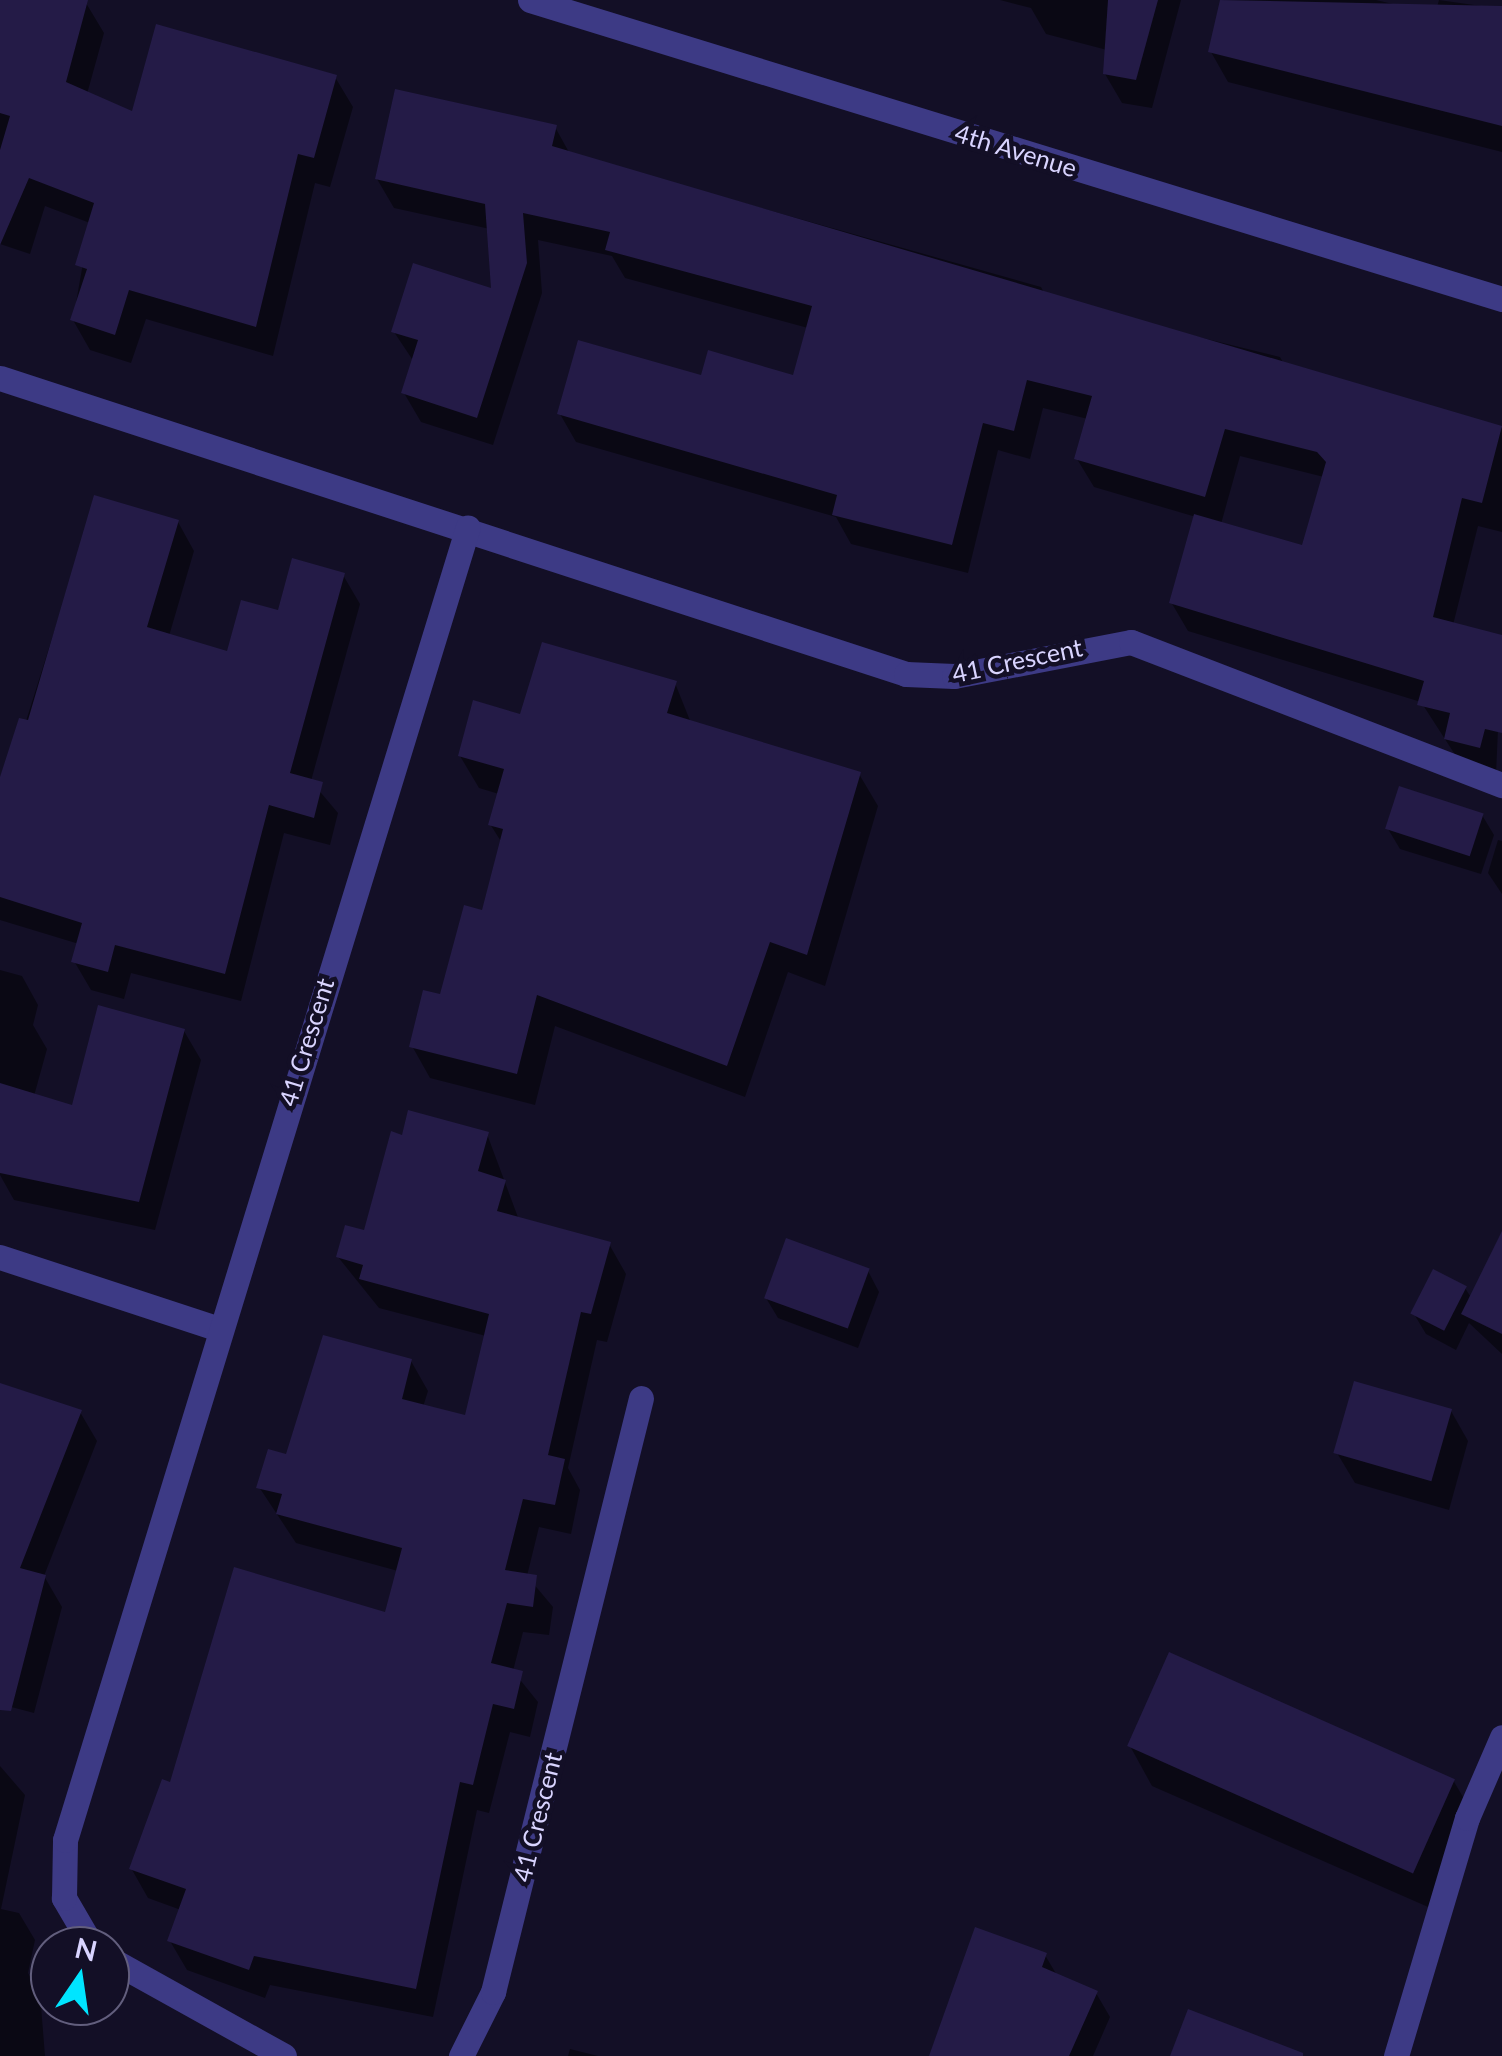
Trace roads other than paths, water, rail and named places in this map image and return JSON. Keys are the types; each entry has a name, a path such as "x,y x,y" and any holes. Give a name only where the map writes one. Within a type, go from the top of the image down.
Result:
{"street":[{"name":"4th Avenue","path":"530,0 1502,299"},
{"name":"41 Crescent","path":"0,378 468,527 906,674 954,676 1100,642 1167,649 1502,785"},
{"name":"41 Crescent","path":"80,1926 64,1898 65,1840 216,1328 468,527"},
{"path":"0,1257 216,1328"},
{"name":"41 Crescent","path":"461,2056 493,1992 641,1398"},
{"path":"1396,2056 1467,1818 1502,1736"},
{"path":"130,1970 284,2056"}]}
